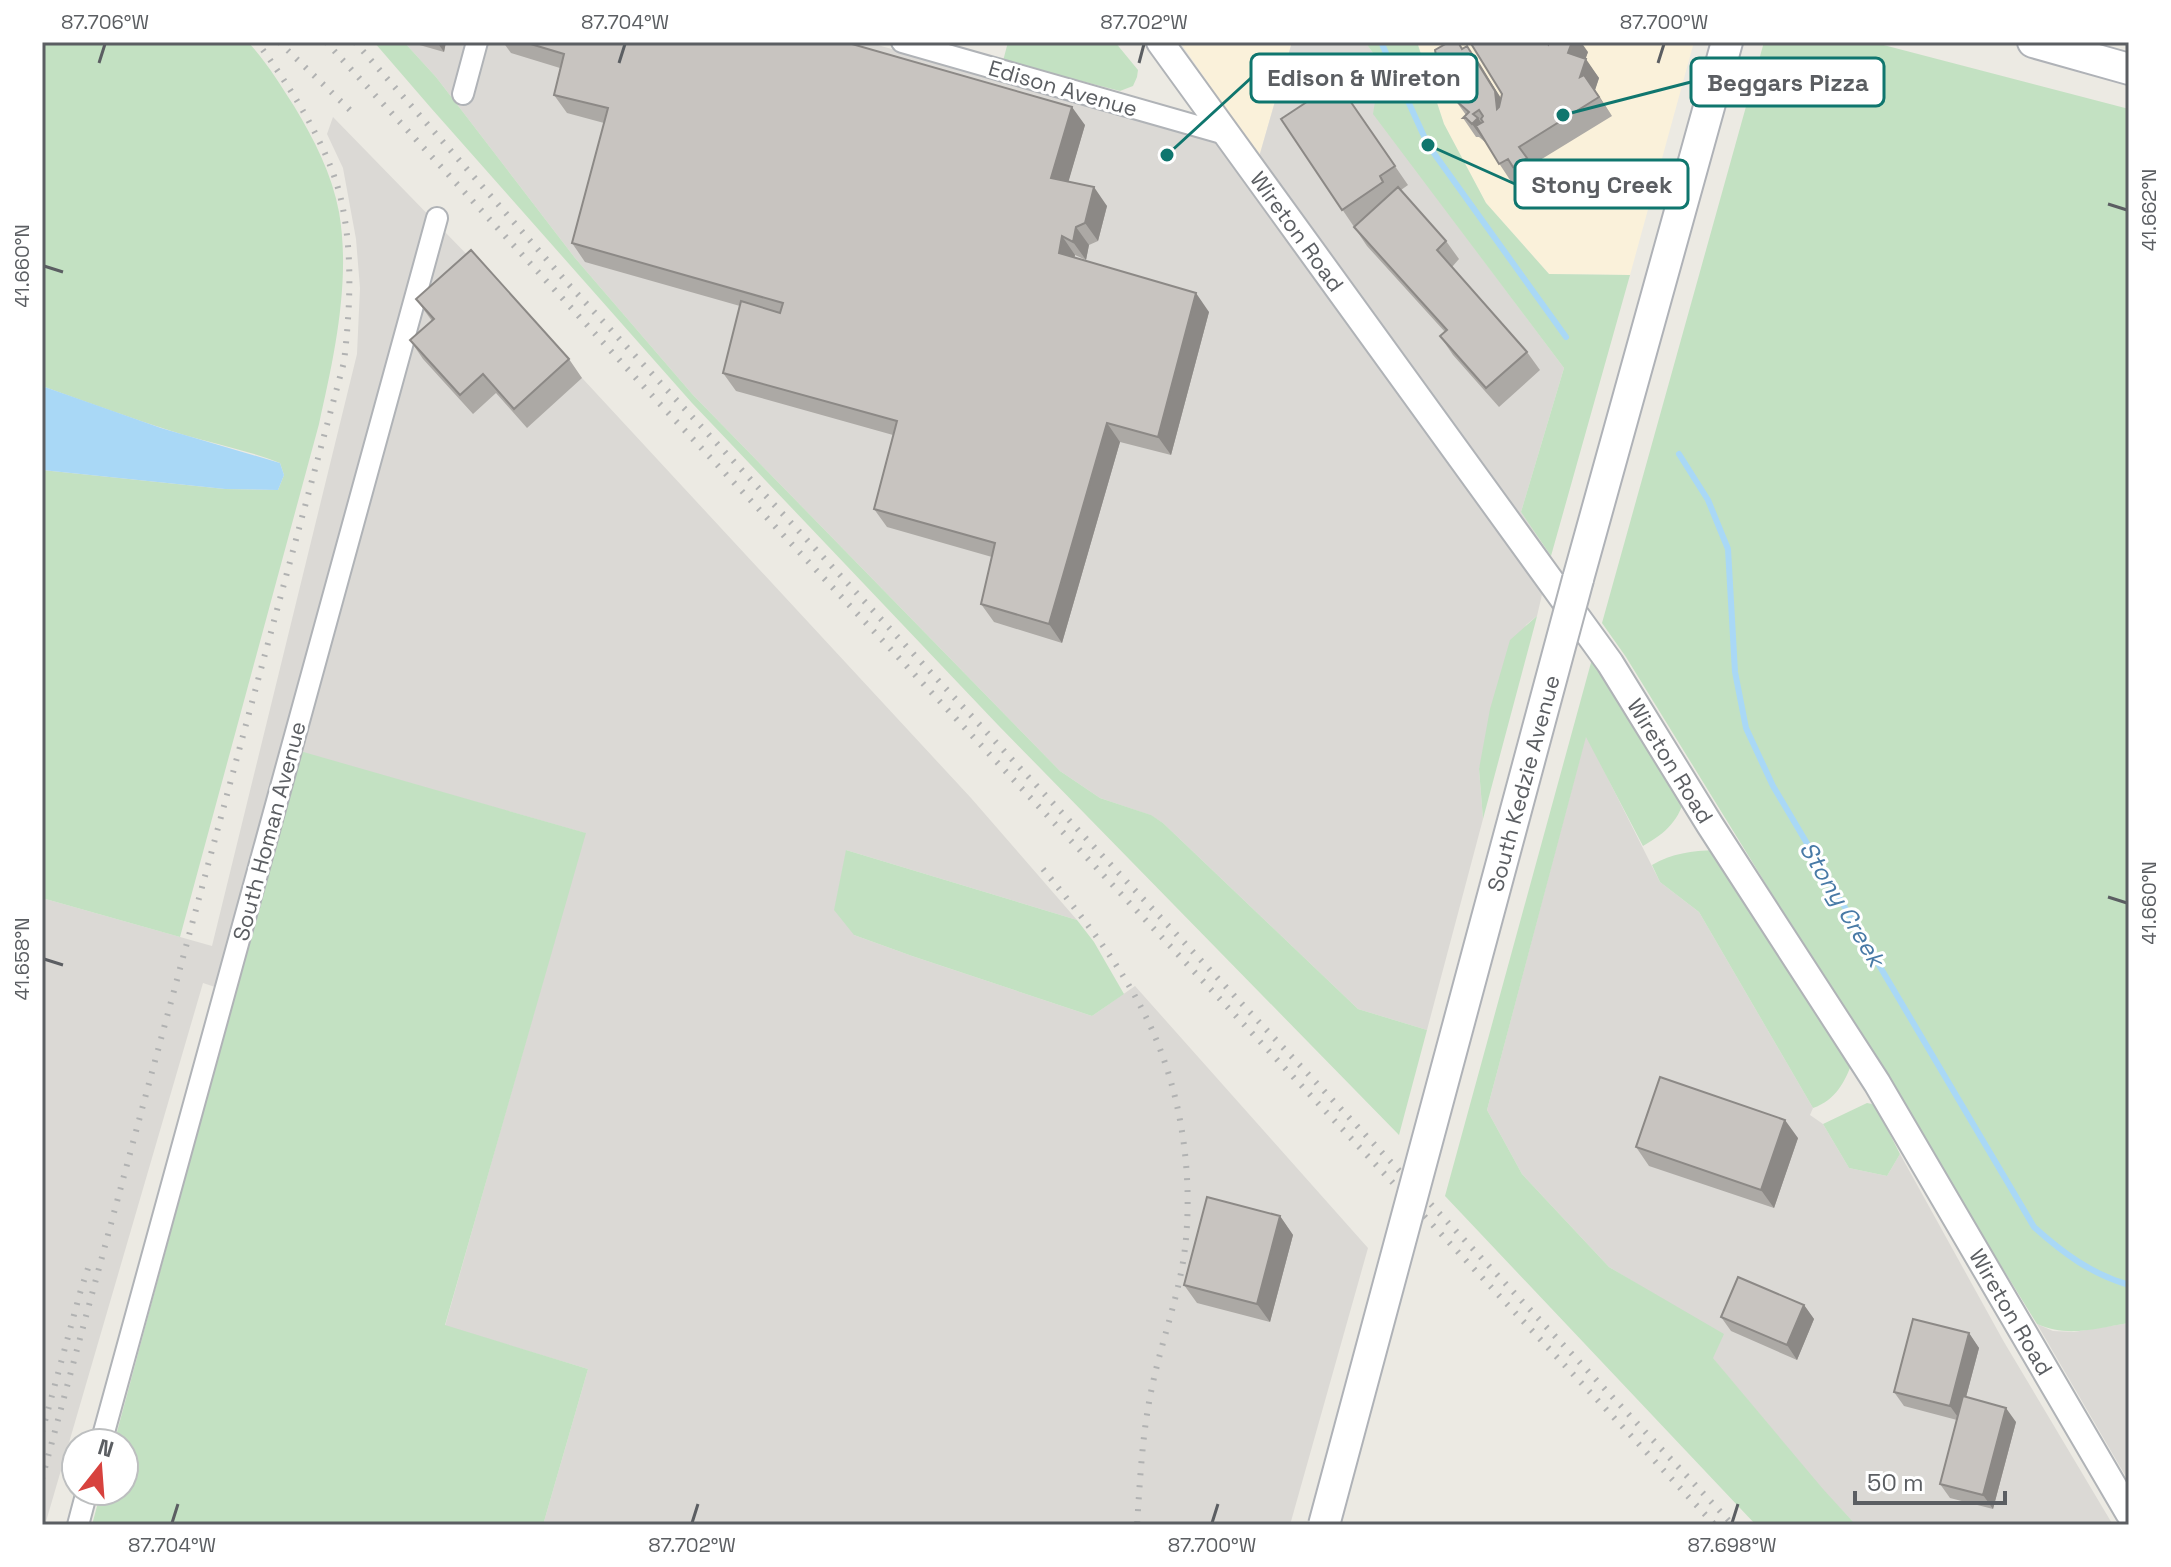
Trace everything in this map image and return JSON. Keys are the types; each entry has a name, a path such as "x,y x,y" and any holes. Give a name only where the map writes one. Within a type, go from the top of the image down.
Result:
{"main road":[{"name":"South Kedzie Avenue","path":"1324,1525 1578,579 1727,42"},
{"path":"2033,42 2129,69"}],"street":[{"path":"463,94 477,42"},
{"name":"Edison Avenue","path":"902,42 1225,134"},
{"name":"Wireton Road","path":"1160,42 1610,663 1710,825 1877,1083 2129,1513"},
{"name":"South Homan Avenue","path":"105,1427 437,218"}],"shaded area":[{"path":"404,42 867,42 1189,133 1259,157 1292,42 1365,42 1381,64 1374,114 1564,368 1521,512 1551,556 1537,616 1526,625 1479,769 1483,819 1427,1030 1358,1009 1163,823 1150,815 1100,798 1060,771 693,395 575,258 436,77"},
{"path":"1180,42 1292,42 1259,157"},
{"path":"1417,42 1694,42 1630,275 1549,274 1486,203 1444,124"},
{"path":"333,117 482,270 971,798 1077,920 846,850 854,935 1092,1016 1135,986 1368,1248 1290,1525 543,1525 588,1369 445,1326 585,833 300,752 236,994 203,983 74,1427 60,1427 60,1474 45,1525 42,1525 42,898 212,946 357,354 360,288 356,239 343,168 327,134"},
{"path":"1586,735 1660,882 1699,912 1813,1108 1810,1115 1823,1124 1849,1168 1887,1176 1900,1154 2004,1342 2113,1525 1856,1525 1664,1300 1609,1267 1522,1174 1487,1110"},
{"path":"2129,1323 2129,1482 2037,1324 2053,1331 2074,1332"}],"green space":[{"path":"42,42 248,42 272,73 308,131 327,170 339,212 342,292 325,398 180,937 42,898 42,470 225,489 278,490 284,475 280,463 166,429 42,386"},
{"path":"374,42 404,42 436,77 575,258 693,395 1060,771 1100,798 1151,815 1163,823 1358,1009 1427,1030 1399,1135 998,725 692,403"},
{"path":"1008,42 1115,42 1138,70 1137,77 1133,86 1120,91 1003,61"},
{"path":"1365,42 1417,42 1444,124 1486,203 1549,274 1630,275 1551,556 1521,512 1564,368 1373,114 1381,64"},
{"path":"1764,42 1872,42 2129,109 2129,1323 2071,1331 2037,1324 1626,657 1602,623"},
{"path":"1537,616 1483,819 1479,769 1490,709 1510,640"},
{"path":"1592,659 1686,793 1671,825 1643,846 1586,737 1487,1110 1522,1174 1609,1267 1724,1334 1713,1358 1856,1525 1756,1525 1445,1196"},
{"path":"300,751 586,833 445,1325 588,1369 543,1525 92,1525 97,1507 140,1507 140,1427 118,1427"},
{"path":"846,850 1077,920 1094,942 1124,994 1092,1016 854,935 834,910"},
{"path":"1715,850 1853,1060 1839,1089 1821,1105 1813,1108 1699,912 1660,882 1652,865 1682,853"},
{"path":"1867,1103 1877,1109 1900,1154 1887,1176 1849,1168 1823,1124"}],"water":[{"path":"42,386 161,428 280,463 284,475 278,490 225,489 42,470"}],"building":[{"path":"524,42 845,42 1072,107 1051,178 1094,187 1085,223 1076,227 1073,242 1062,236 1059,253 1196,293 1158,437 1107,423 1049,624 981,604 995,543 874,509 897,421 723,373 741,301 780,313 783,303 572,243 608,108 554,95 564,54"},
{"path":"1449,42 1458,42 1462,49 1467,46 1495,91 1497,109 1502,94 1470,42 1572,42 1568,53 1586,59 1580,77 1584,75 1599,97 1519,147 1527,158 1513,167 1508,159 1499,164 1476,126 1483,122 1479,110 1473,114 1478,118 1472,124 1463,118 1469,112 1454,99 1458,95 1440,79 1435,50"},
{"path":"1337,82 1395,166 1380,176 1383,182 1342,210 1281,119"},
{"path":"1398,187 1446,241 1437,250 1527,352 1486,388 1440,336 1447,330 1354,227"},
{"path":"471,250 569,359 514,409 483,374 460,395 410,340 434,319 416,299"},
{"path":"1660,1077 1785,1120 1761,1190 1636,1147"},
{"path":"1207,1197 1280,1216 1257,1304 1184,1285"},
{"path":"1738,1277 1804,1305 1787,1345 1721,1317"},
{"path":"1913,1319 1969,1333 1950,1406 1894,1392"},
{"path":"1963,1396 2006,1408 1983,1495 1940,1484"}],"waterway":[{"name":"Stony Creek","path":"1381,42 1428,145 1566,337"},
{"name":"Stony Creek","path":"1679,454 1708,500 1728,549 1735,672 1746,728 1773,786 2034,1227 2078,1262 2129,1285"}],"railway":[{"path":"42,1479 344,362 349,263 337,183 308,119 257,42"},
{"path":"279,42 351,111"},
{"path":"326,42 658,402 1715,1525"},
{"path":"355,42 570,286 1733,1525"},
{"path":"1043,869 1110,956 1134,994 1157,1041 1176,1100 1182,1132 1188,1194 1184,1256 1148,1409 1137,1525"},
{"path":"42,1432 90,1262"}],"place":[{"name":"Beggars Pizza","path":"1563,115"},
{"name":"Stony Creek","path":"1428,145"},
{"name":"Edison & Wireton","path":"1167,155"}]}
